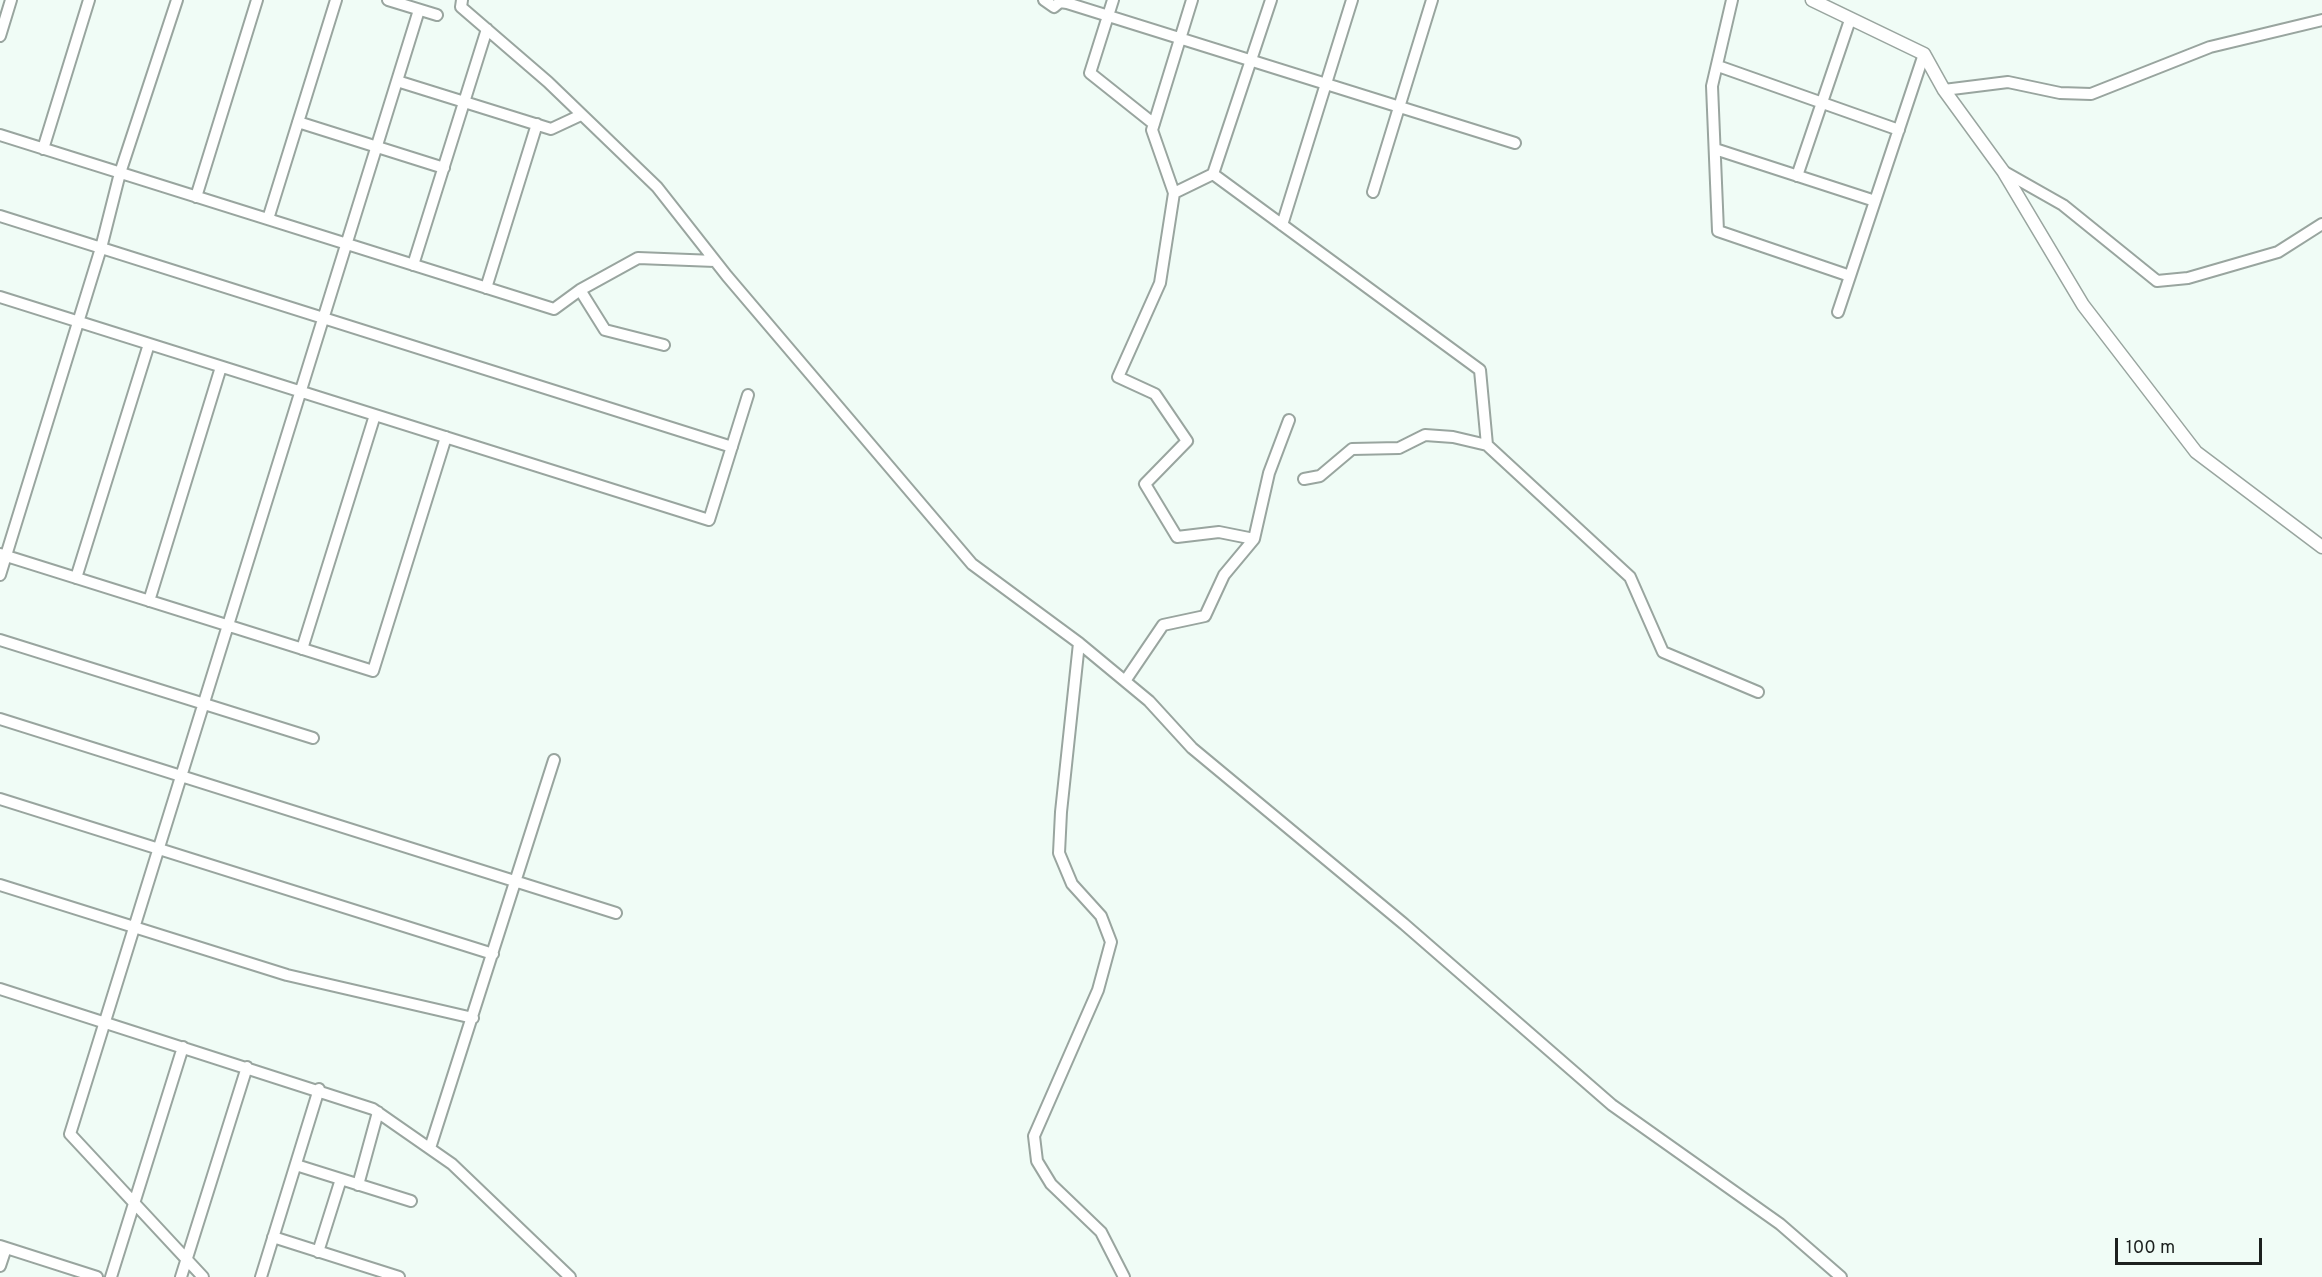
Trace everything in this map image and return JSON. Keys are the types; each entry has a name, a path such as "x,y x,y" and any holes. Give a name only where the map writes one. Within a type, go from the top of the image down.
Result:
{"street":[{"path":"0,36 11,0"},
{"path":"43,149 89,0"},
{"path":"0,575 3,555 79,322 120,173 177,0"},
{"path":"196,197 257,0"},
{"path":"268,219 336,0"},
{"path":"388,0 437,15"},
{"path":"462,0 461,7 657,187 715,261 972,564 1079,644 1149,701 1192,748 1404,924 1612,1105 1780,1224 1841,1277"},
{"path":"1044,0 1054,7 1060,2 1067,3 1108,15 1515,143"},
{"path":"1113,0 1090,73 1154,124"},
{"path":"1192,0 1152,130 1174,194 1160,283 1118,377 1155,394 1187,441 1145,484 1177,537 1219,532 1254,539"},
{"path":"1174,194 1213,174 1271,0"},
{"path":"1282,225 1352,0"},
{"path":"1373,192 1432,0"},
{"path":"1732,0 1713,86 1718,231 1850,276"},
{"path":"1812,0 1924,54 1944,90 2003,171 2083,305 2196,452 2322,547"},
{"path":"203,1277 70,1134 419,10"},
{"path":"1797,176 1850,20"},
{"path":"1944,90 2008,82 2060,93 2091,94 2210,47 2322,20"},
{"path":"413,265 487,29"},
{"path":"1838,312 1924,54"},
{"path":"1718,66 1899,130"},
{"path":"398,81 551,129 581,115"},
{"path":"298,122 444,168"},
{"path":"486,288 537,124"},
{"path":"0,135 554,309 580,290 638,258 715,261"},
{"path":"1715,149 1875,201"},
{"path":"2003,171 2062,205 2157,281 2188,278 2278,252 2322,224"},
{"path":"1213,174 1480,370 1487,445"},
{"path":"0,216 732,447"},
{"path":"580,290 605,330 664,345"},
{"path":"0,297 709,520 748,395"},
{"path":"76,578 149,344"},
{"path":"149,601 221,367"},
{"path":"302,649 375,415"},
{"path":"1125,681 1163,625 1205,616 1224,575 1254,539 1269,473 1289,420"},
{"path":"1304,479 1320,476 1352,449 1399,448 1425,435 1453,437 1487,445 1630,577 1663,652 1758,692"},
{"path":"3,555 373,671 446,437"},
{"path":"0,640 313,738"},
{"path":"1079,644 1061,812 1059,853 1072,884 1101,916 1111,942 1098,990 1034,1136 1036,1161 1051,1184 1101,1232 1124,1277"},
{"path":"0,719 615,913"},
{"path":"430,1148 554,760"},
{"path":"0,799 493,954"},
{"path":"0,885 287,975 473,1018"},
{"path":"0,989 319,1089 378,1112 452,1164 570,1277"},
{"path":"111,1277 183,1047"},
{"path":"181,1277 247,1067"},
{"path":"261,1277 319,1089"},
{"path":"358,1185 378,1112"},
{"path":"296,1165 411,1202"},
{"path":"318,1252 341,1179"},
{"path":"273,1237 399,1277"},
{"path":"0,1266 3,1247 97,1277"}]}
